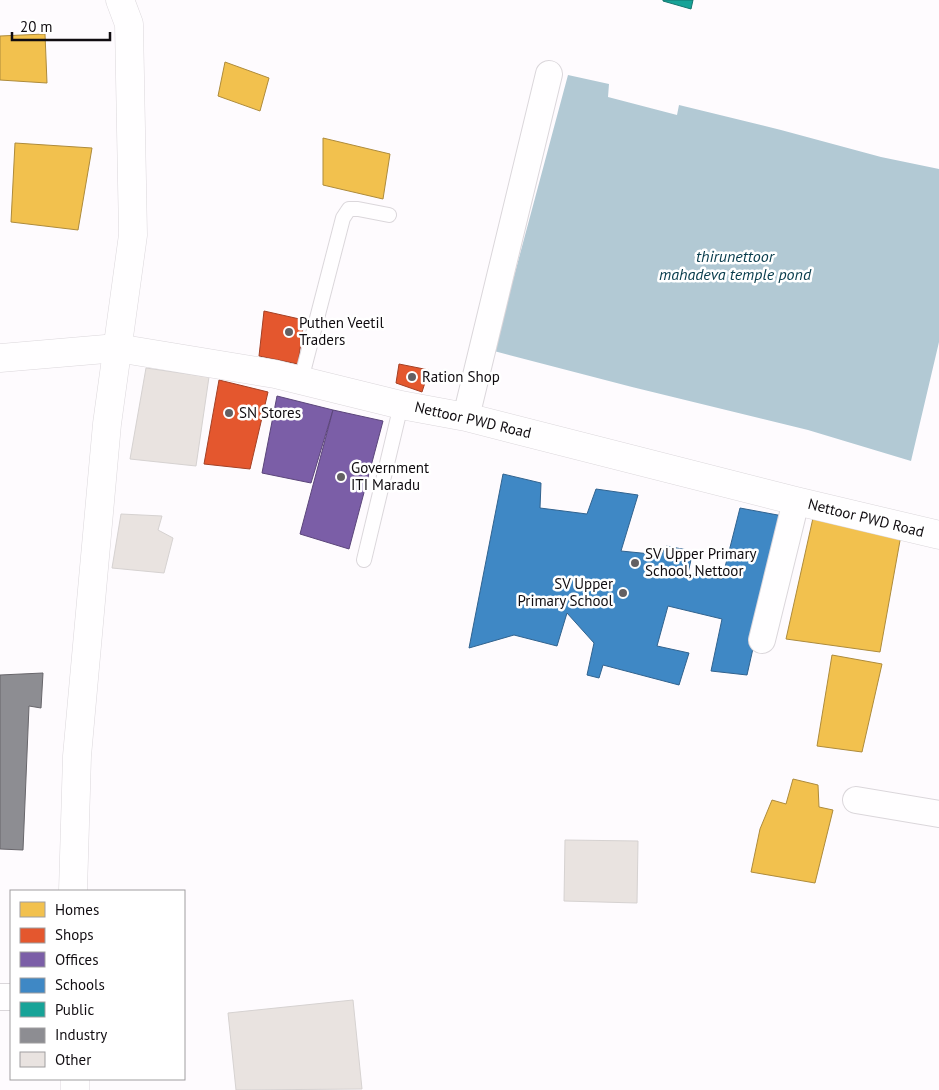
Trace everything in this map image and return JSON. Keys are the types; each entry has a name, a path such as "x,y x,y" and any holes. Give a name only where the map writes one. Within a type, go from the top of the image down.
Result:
{"street":[{"path":"73,890 77,756 107,424 133,235 129,24 120,0"},
{"path":"466,417 549,74"},
{"name":"Nettoor PWD Road","path":"0,358 117,348 275,374 401,404 466,417 939,536"},
{"path":"762,640 796,501"},
{"path":"856,800 939,814"}],"lane":[{"path":"301,380 343,218 349,209 358,208 389,215"},
{"path":"364,560 401,404"}],"water":[{"name":"thirunettoor mahadeva temple pond","path":"568,75 609,84 608,97 677,115 679,105 881,157 939,169 939,342 911,461 808,430 494,351"}],"building: Homes":[{"path":"45,34 47,83 0,80 0,36"},
{"path":"225,62 269,78 260,111 218,96"},
{"path":"323,138 390,154 383,199 323,185"},
{"path":"15,143 92,148 78,230 11,222"},
{"path":"813,518 901,535 880,652 786,639"},
{"path":"832,655 882,664 862,752 817,746"},
{"path":"793,779 818,785 819,807 833,810 815,883 751,872 760,829 772,800 786,804"}],"building: Shops":[{"path":"264,311 304,320 298,364 259,356"},
{"name":"Ration Shop","path":"399,364 429,370 422,392 396,383"},
{"path":"219,380 268,392 250,469 204,464"}],"building: Offices":[{"path":"277,396 333,410 311,483 262,473"},
{"name":"Government ITI Maradu","path":"333,410 383,421 349,549 300,534"}],"building: Schools":[{"name":"SV Upper Primary School","path":"503,474 541,483 540,508 587,514 596,489 638,495 621,551 661,555 666,546 693,551 688,573 722,579 740,508 783,516 747,675 711,671 722,619 668,606 657,646 689,653 679,685 603,665 599,678 587,675 594,643 567,613 557,646 514,635 469,648"}],"building: Public":[{"path":"663,0 693,0 691,9"}],"building: Industry":[{"path":"43,673 41,708 29,706 23,850 0,849 0,675"}],"building: Other":[{"path":"146,368 209,377 196,466 130,459"},
{"path":"121,514 162,516 158,530 173,538 164,573 112,568"},
{"path":"565,840 638,841 637,903 564,901"},
{"path":"353,1000 362,1089 236,1090 228,1013"}],"place":[{"name":"Puthen Veetil Traders","path":"289,332"},
{"name":"Ration Shop","path":"412,377"},
{"name":"SN Stores","path":"229,413"},
{"name":"Government ITI Maradu","path":"341,477"},
{"name":"SV Upper Primary School, Nettoor","path":"635,563"},
{"name":"SV Upper Primary School","path":"623,593"}]}
